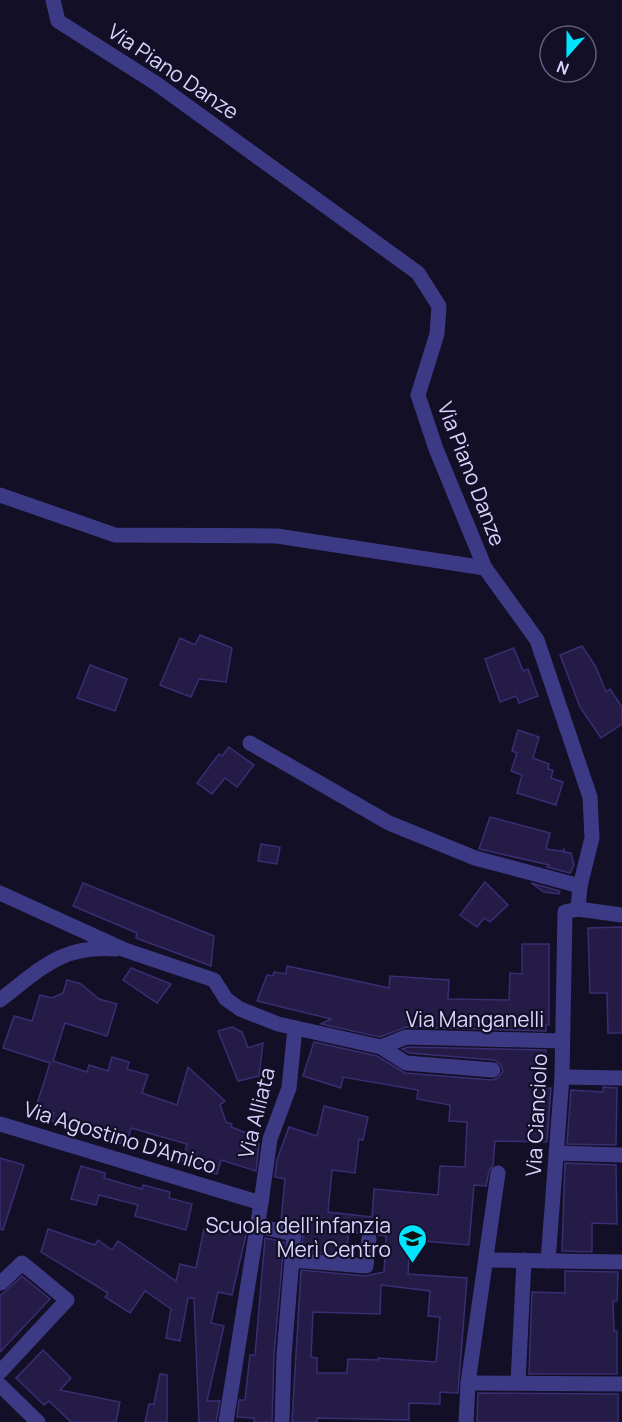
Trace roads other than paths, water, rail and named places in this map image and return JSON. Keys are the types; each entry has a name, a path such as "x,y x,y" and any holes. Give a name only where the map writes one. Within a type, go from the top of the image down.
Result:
{"street":[{"name":"Via Piano Danze","path":"53,0 58,21 157,84 418,273 440,306 437,334 418,395 436,449 485,568 537,640 590,797 592,838 580,886 578,909"},
{"path":"0,495 115,535 277,536 485,568"},
{"path":"250,743 389,823 475,858 580,886"},
{"path":"0,893 125,950"},
{"path":"578,909 622,915"},
{"name":"Via Cianciolo","path":"548,1261 562,1077 566,912 578,909"},
{"path":"0,999 55,959 74,950 97,948 125,950"},
{"name":"Via Manganelli","path":"125,950 214,980 226,999 240,1010 295,1028 381,1047 406,1037 562,1041"},
{"name":"Via Alliata","path":"226,1422 270,1139 289,1088 295,1028"},
{"path":"381,1047 405,1063 493,1070"},
{"path":"562,1077 622,1078"},
{"name":"Via Agostino D'Amico","path":"0,1124 261,1203"},
{"path":"557,1153 622,1155"},
{"path":"465,1422 468,1383 498,1173"},
{"path":"257,1226 294,1233 284,1355 282,1422"},
{"path":"292,1260 366,1266 369,1238"},
{"path":"487,1260 622,1262"},
{"path":"518,1383 524,1260"},
{"path":"0,1372 67,1300 22,1263 2,1283"},
{"path":"468,1383 622,1384"},
{"path":"0,1385 38,1422"}],"place":[{"name":"Scuola dell'infanzia Merì Centro","path":"412,1264"}]}
